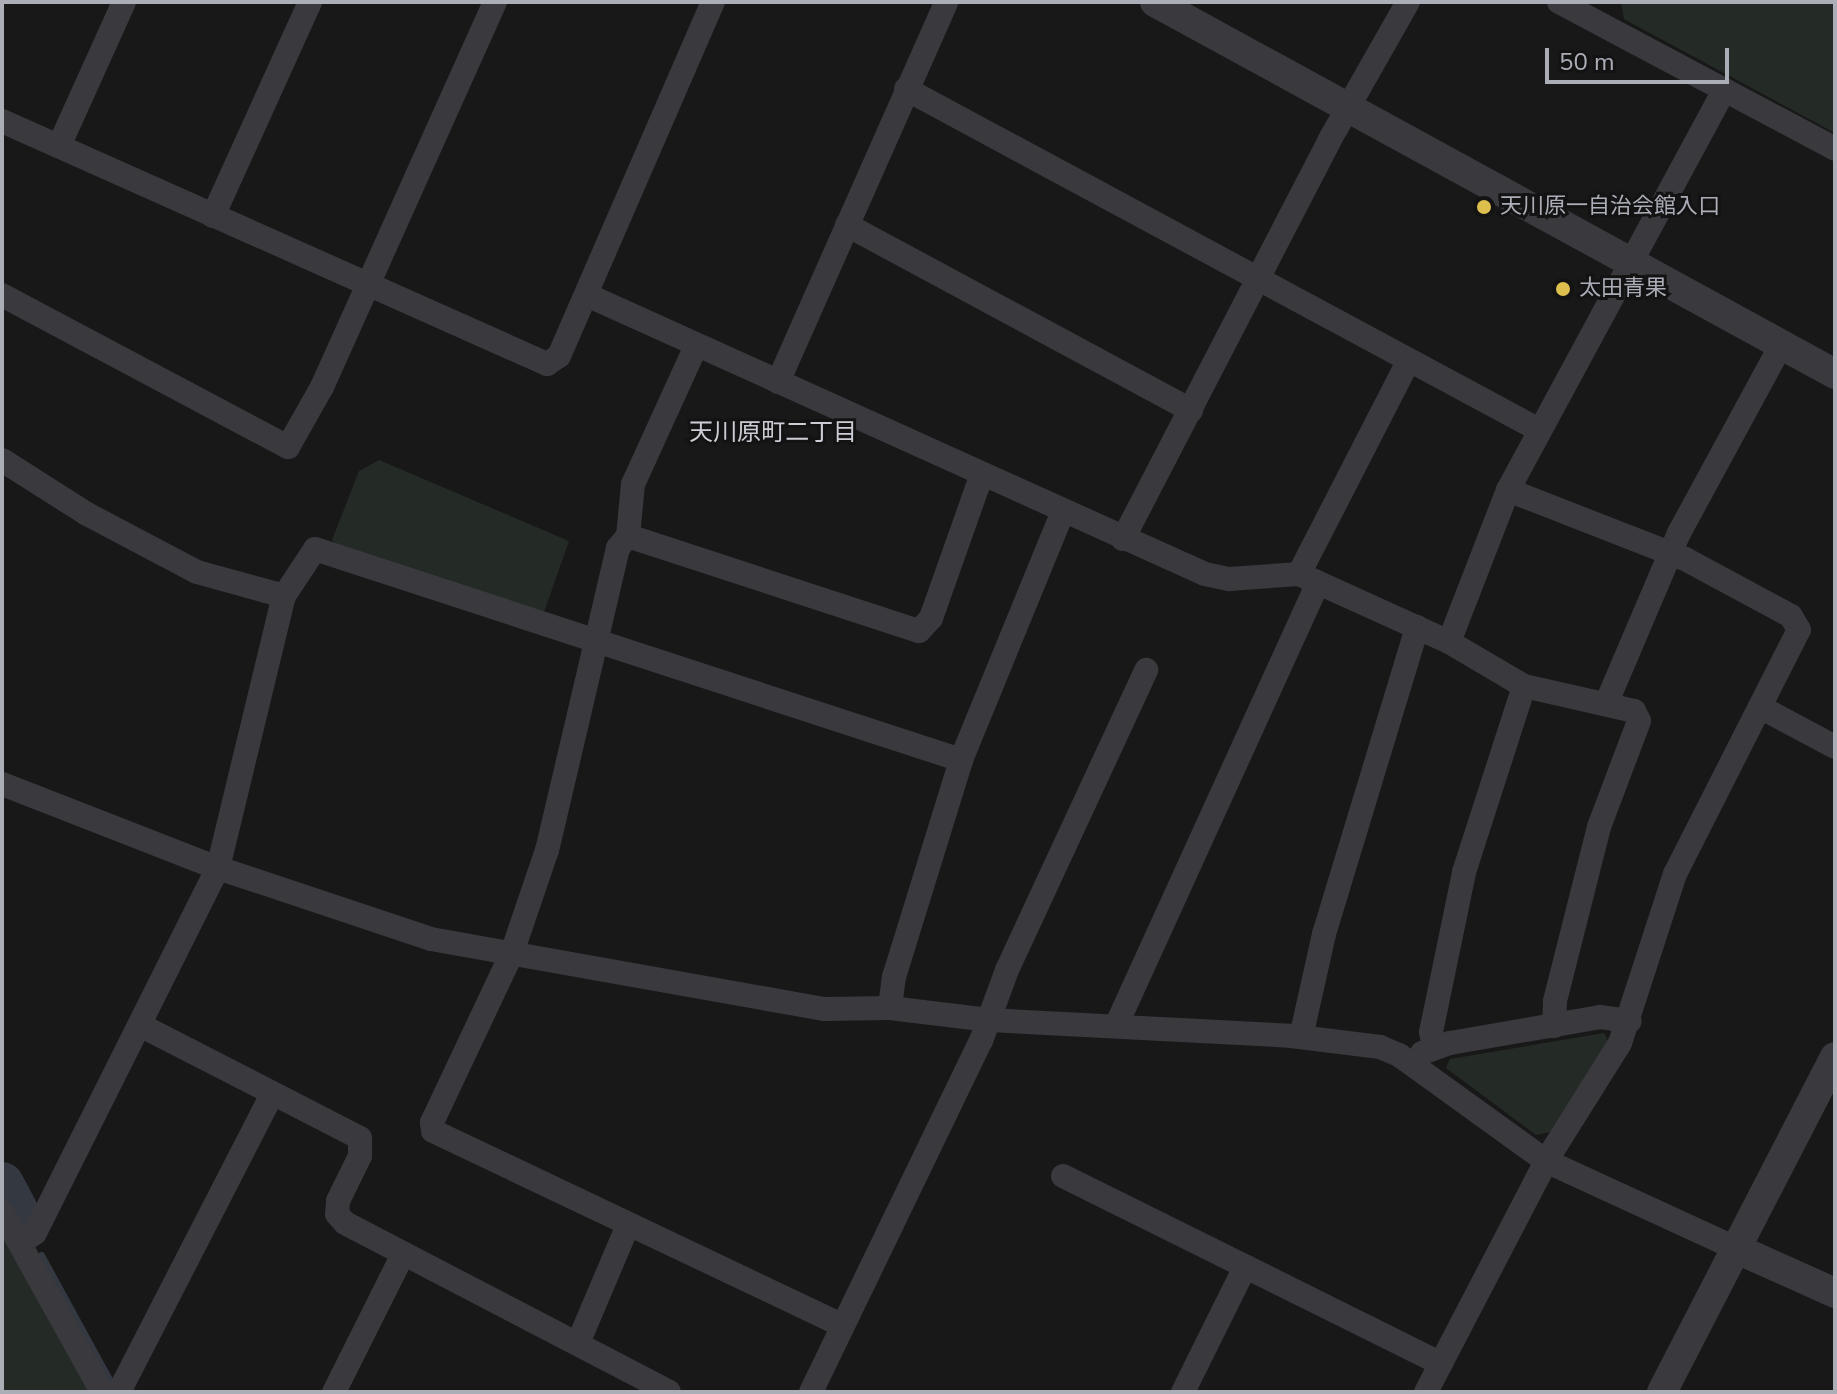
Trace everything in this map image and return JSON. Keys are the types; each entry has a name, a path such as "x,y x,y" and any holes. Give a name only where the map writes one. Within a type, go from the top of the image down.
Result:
{"street":[{"path":"59,146 124,2"},
{"path":"213,216 310,2"},
{"path":"2,295 288,447 322,387 495,2"},
{"path":"2,121 547,364 559,356 587,295 713,2"},
{"path":"778,382 946,2"},
{"path":"1155,2 1346,110 1835,374"},
{"path":"1123,539 1261,280 1346,110 1408,2"},
{"path":"1559,2 1603,12 1724,90 1835,149"},
{"path":"906,89 1539,430"},
{"path":"1449,642 1508,490 1633,264 1724,90"},
{"path":"847,225 1191,410"},
{"path":"587,295 1123,539 1218,579 1308,579 1449,642 1524,686 1634,711 1639,721 1599,827 1555,1001 1554,1026"},
{"path":"1606,704 1670,552 1781,345"},
{"path":"696,346 633,484 628,536 618,548 547,850 512,953 432,1122 433,1131 842,1325"},
{"path":"1116,1026 1308,579 1408,362"},
{"path":"2,460 87,514 197,572 284,596"},
{"path":"628,536 919,631 931,618 982,474"},
{"path":"1426,1392 1546,1161 1630,1021 1675,874 1796,638 1798,622 1670,552 1508,490"},
{"path":"890,1008 894,977 961,760 1063,511"},
{"path":"20,1243 35,1233 218,868 284,596 315,549 961,760"},
{"path":"1301,1037 1324,934 1417,627"},
{"path":"811,1392 989,1020 1007,970 1146,670"},
{"path":"1434,1046 1431,1032 1464,872 1524,686"},
{"path":"1760,707 1835,747"},
{"path":"2,784 218,868 407,934 824,1009 890,1008 989,1020 1301,1037 1380,1047 1412,1064 1546,1161 1835,1293"},
{"path":"1412,1064 1434,1046 1600,1017 1630,1021"},
{"path":"140,1025 360,1138 363,1145 338,1201 337,1214 402,1256 669,1392"},
{"path":"1662,1392 1835,1057"},
{"path":"119,1392 272,1094"},
{"path":"1063,1176 1441,1364"},
{"path":"2,1212 102,1392"},
{"path":"578,1343 628,1225"},
{"path":"334,1392 402,1256"},
{"path":"1183,1392 1245,1267"}],"shaded area":[{"path":"1835,2 1835,133 1624,19 1621,3"},
{"path":"379,460 569,541 543,615 342,551 332,540 359,471"},
{"path":"1604,1033 1608,1041 1550,1132 1536,1135 1446,1068 1450,1059"},
{"path":"2,1232 95,1392 2,1392"}],"waterway":[{"path":"2,1184 16,1210"},
{"path":"41,1255 115,1390"}],"place":[{"name":"天川原一自治会館入口","path":"1484,207"},
{"name":"太田青果","path":"1563,289"}],"district":[{"name":"天川原町二丁目","path":"773,433"}]}
